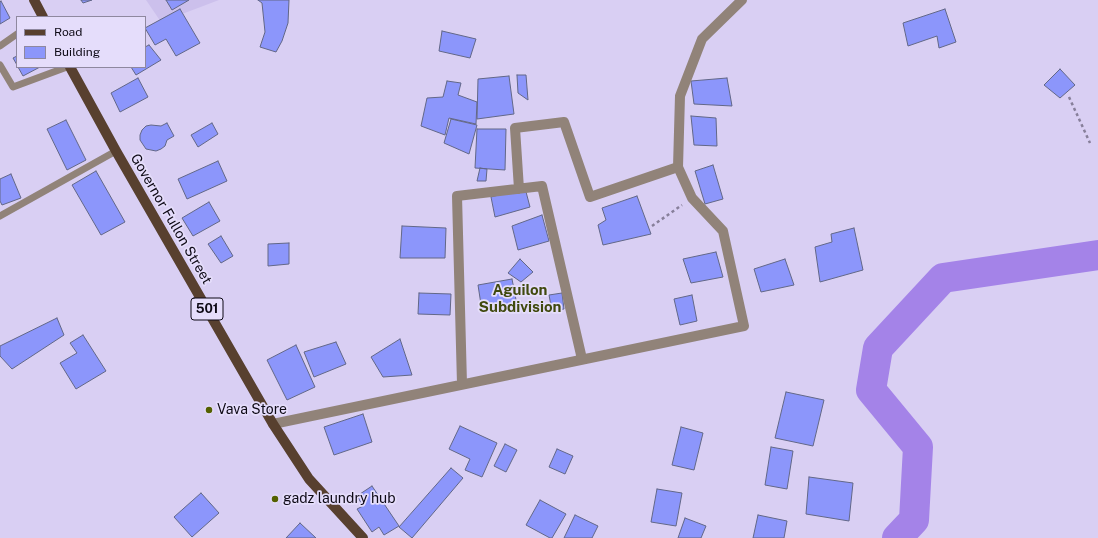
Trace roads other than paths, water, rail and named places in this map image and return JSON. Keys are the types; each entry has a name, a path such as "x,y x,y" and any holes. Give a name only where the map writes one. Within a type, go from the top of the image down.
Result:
{"main road":[{"path":"34,0 42,16"},
{"name":"Governor Fullon Street","path":"71,68 116,151 273,424 309,479 363,538"}],"street":[{"path":"273,424 744,326 723,231 692,198 678,167 680,96 702,39 742,0"},
{"path":"519,189 514,128 564,122 590,197 678,167"},
{"path":"462,384 457,196 542,186 582,359"}],"lane":[{"path":"0,46 16,35"},
{"path":"0,65 12,87 64,68"},
{"path":"0,216 116,151"}],"waterway":[{"path":"897,538 914,520 918,447 871,390 878,348 943,278 1098,255"}],"place":[{"name":"Vava Store","path":"209,410"},
{"name":"gadz laundry hub","path":"275,499"}],"district":[{"name":"Aguilon Subdivision","path":"520,298"}]}
